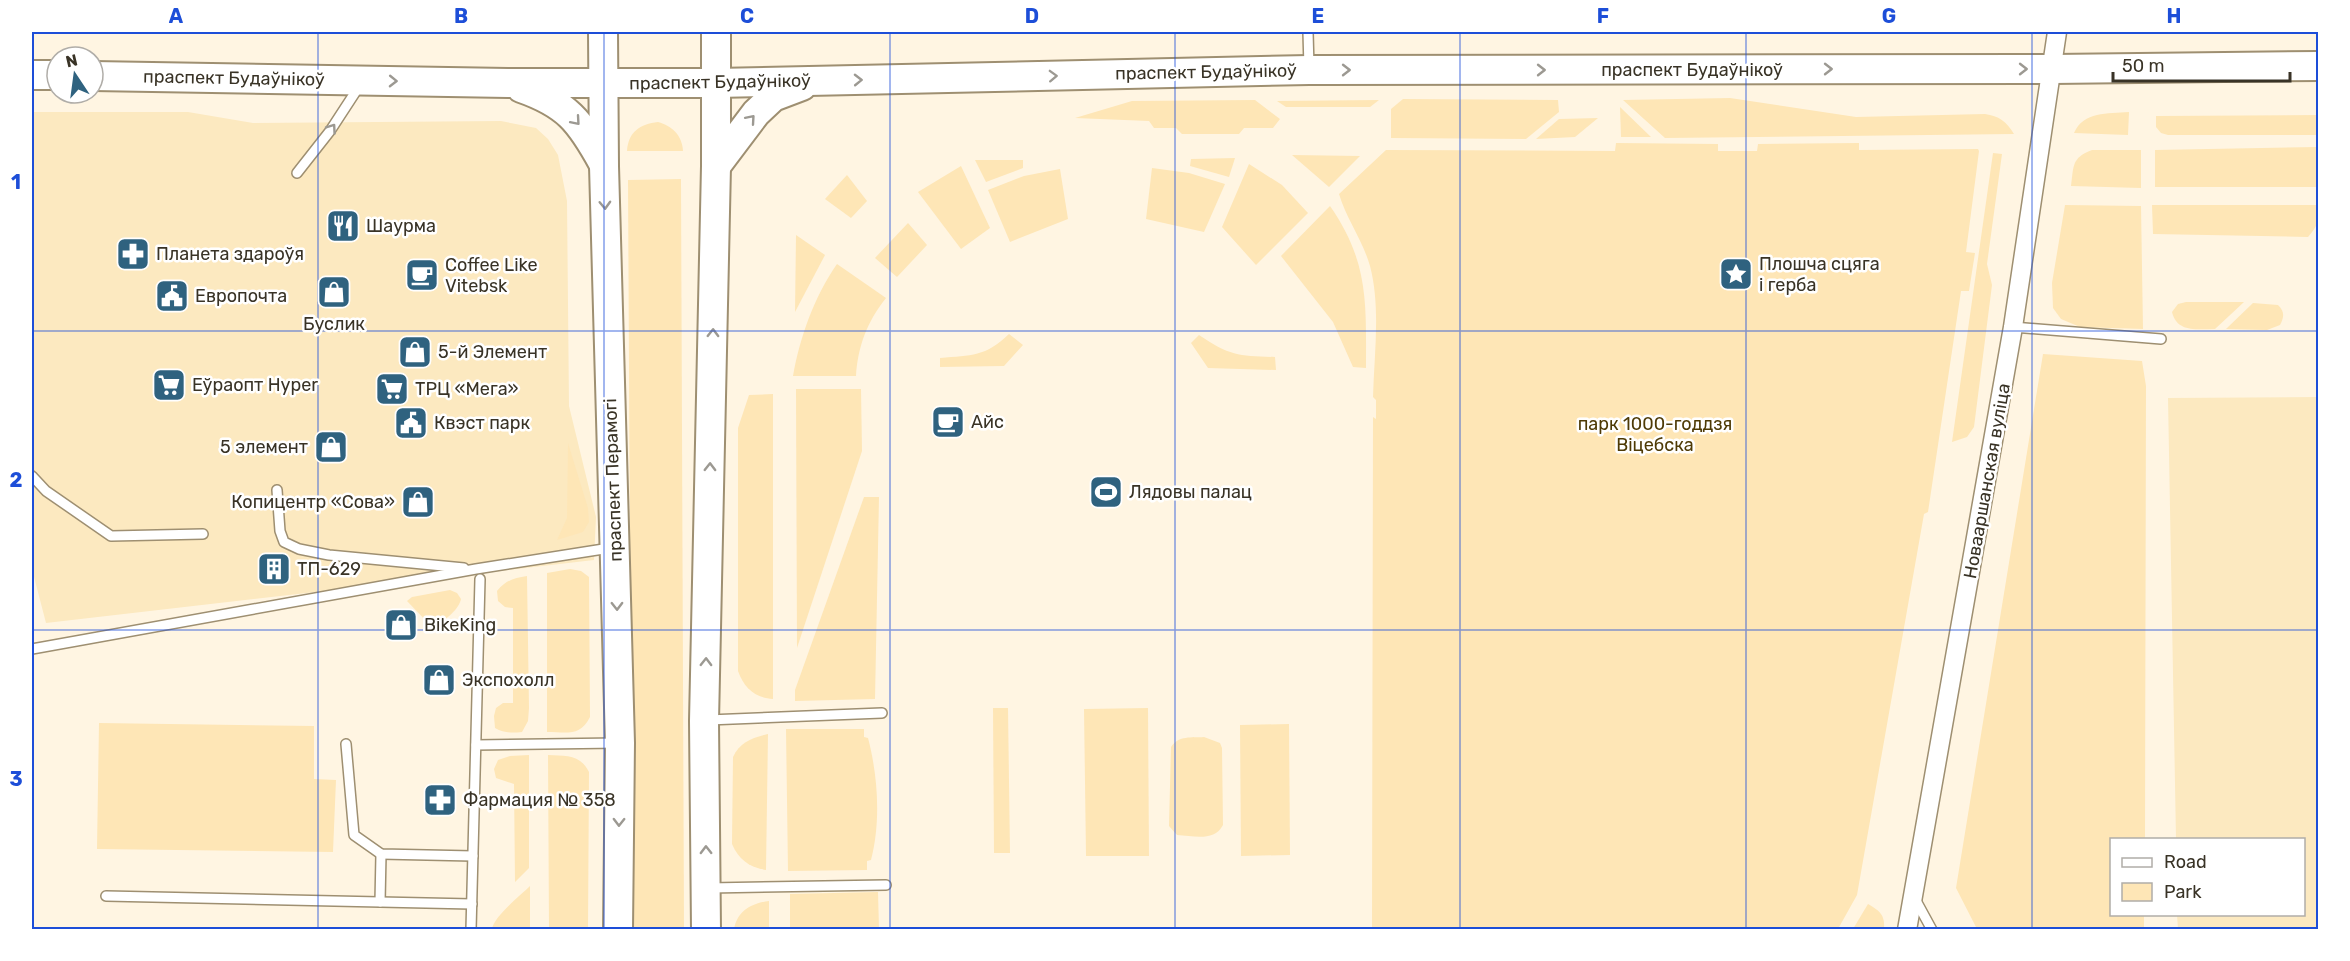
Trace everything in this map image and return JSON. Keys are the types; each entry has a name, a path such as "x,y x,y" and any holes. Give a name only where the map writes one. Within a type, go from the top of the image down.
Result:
{"main road":[{"name":"праспект Перамогі","path":"603,32 604,166 620,743 618,930"},
{"path":"706,930 704,721 716,166 716,32"},
{"name":"праспект Будаўнікоў","path":"105,76 508,83 716,83 1309,70 2053,69 2319,66"},
{"path":"716,166 742,129 773,98 817,80"},
{"path":"508,83 547,97 572,115 588,135 604,166"}],"street":[{"name":"Новааршанская вуліца","path":"1907,930 2013,327 2057,32"}],"lane":[{"path":"1308,32 1309,70"},
{"path":"297,173 330,131 363,80"},
{"path":"2013,327 2161,339"},
{"path":"32,476 46,491 111,536 203,534"},
{"path":"277,490 280,531 284,542 299,549 329,555 476,569"},
{"path":"32,649 476,569 616,547"},
{"path":"471,930 480,579"},
{"path":"704,721 882,713"},
{"path":"476,745 620,743"},
{"path":"346,744 354,835 381,854 473,856"},
{"path":"380,902 381,854"},
{"path":"707,888 885,885"},
{"path":"106,896 472,904"},
{"path":"1913,896 1932,930"}],"shaded area":[{"path":"32,112 188,112 253,123 501,121 536,128 548,139 558,155 567,201 569,406 596,517 594,560 46,623 32,569"},
{"path":"2318,397 2318,929 2178,929 2177,916 2305,916 2305,838 2176,838 2168,398"}],"green space":[{"path":"1730,98 1856,117 1985,114 2002,120 2014,134 1665,138 1623,100"},
{"path":"1403,99 1558,100 1559,112 1526,139 1391,138 1391,109"},
{"path":"1255,100 1280,119 1273,128 1244,128 1239,134 1182,134 1176,128 1154,128 1149,121 1075,118 1132,101"},
{"path":"1379,100 1370,107 1286,107 1277,101"},
{"path":"1620,107 1651,137 1621,137"},
{"path":"2129,112 2128,135 2074,133 2078,126 2090,117"},
{"path":"2318,115 2318,135 2168,135 2161,133 2156,127 2156,116"},
{"path":"1598,118 1575,137 1536,139 1559,119"},
{"path":"658,122 675,132 681,140 683,151 627,151 630,139 636,130"},
{"name":"парк 1000-годдзя Віцебска","path":"1616,143 1718,144 1718,151 1757,151 1758,144 1859,143 1859,150 1978,149 1979,151 1966,252 1975,253 1969,291 1961,291 1928,512 1924,514 1857,895 1838,929 1372,929 1373,417 1376,419 1376,400 1373,397 1376,315 1370,266 1339,194 1386,150 1615,151"},
{"path":"2318,147 2318,187 2155,187 2155,150"},
{"path":"2092,150 2141,150 2141,188 2071,186 2073,168 2077,160"},
{"path":"1993,153 2002,154 1987,264 1992,285 1974,427 1967,437 1952,442"},
{"path":"1292,155 1360,156 1329,187"},
{"path":"1235,158 1229,177 1190,166 1191,159"},
{"path":"975,160 1023,160 1023,168 986,182"},
{"path":"1249,164 1282,185 1308,213 1256,265 1222,227"},
{"path":"961,166 990,228 961,249 918,192"},
{"path":"1152,168 1189,173 1225,184 1204,232 1146,219"},
{"path":"1060,169 1068,219 1010,242 988,190 1024,176"},
{"path":"847,175 867,201 851,218 825,199"},
{"path":"681,179 684,929 632,929 628,180"},
{"path":"2065,205 2141,206 2143,329 2080,327 2061,319 2053,308 2052,283"},
{"path":"2152,205 2318,205 2318,219 2308,237 2153,234"},
{"path":"1330,206 1343,226 1359,265 1365,303 1366,368 1353,367 1333,322 1281,256"},
{"path":"908,223 927,245 897,277 875,258"},
{"path":"796,235 825,255 795,312"},
{"path":"837,264 886,298 865,335 856,376 793,376 809,318 821,290"},
{"path":"2244,302 2215,329 2201,329 2183,327 2175,319 2172,312 2178,304"},
{"path":"2253,303 2278,305 2283,315 2280,325 2267,330 2226,329"},
{"path":"1009,334 1023,345 1004,366 940,367 940,358 978,354 993,347"},
{"path":"1199,335 1235,354 1275,357 1276,370 1208,368 1191,343"},
{"path":"2043,354 2142,361 2146,386 2145,838 2110,838 2110,916 2144,916 2144,929 1977,929 1956,888"},
{"path":"796,389 861,389 862,451 797,648"},
{"path":"773,394 773,699 761,697 751,691 743,682 738,671 738,428 749,395"},
{"path":"568,443 588,508 589,522 583,532 557,540 567,518"},
{"path":"864,497 879,497 875,699 795,701 795,690"},
{"path":"570,569 581,571 589,577 590,717 577,731 547,732 547,573"},
{"path":"527,576 528,721 522,732 501,731 495,728 496,708 503,703 513,703 513,608 505,607 498,601 497,591 510,580"},
{"path":"450,590 457,593 461,599 460,603 449,616 434,624 430,625 407,601 412,597"},
{"path":"993,708 1008,708 1010,853 994,853"},
{"path":"1148,708 1149,856 1086,856 1084,709"},
{"path":"99,723 314,726 314,779 336,780 333,852 97,849"},
{"path":"1289,724 1290,855 1241,856 1240,725"},
{"path":"786,729 864,729 864,737 868,738 871,753 877,799 874,845 871,860 867,861 867,870 788,871"},
{"path":"768,734 766,870 745,862 732,844 733,757 747,741"},
{"path":"1204,737 1220,743 1222,748 1223,825 1209,836 1177,835 1169,826 1171,747 1182,739"},
{"path":"529,755 529,868 515,882 514,784 496,778 494,769 498,760 510,756"},
{"path":"548,755 577,759 589,772 588,929 549,929"},
{"path":"530,886 530,929 492,929 502,912"},
{"path":"878,892 879,929 790,929 790,894"},
{"path":"769,901 769,929 734,929 738,917 746,909"},
{"path":"1868,904 1881,914 1884,929 1853,929"}],"place":[{"name":"Шаурма","path":"343,226"},
{"name":"Планета здароўя","path":"133,254"},
{"name":"Плошча сцяга і герба","path":"1736,274"},
{"name":"Coffee Like Vitebsk","path":"422,275"},
{"name":"Буслик","path":"334,292"},
{"name":"Европочта","path":"172,296"},
{"name":"5-й Элемент","path":"415,352"},
{"name":"Еўраопт Hyper","path":"169,385"},
{"name":"ТРЦ «Мега»","path":"392,389"},
{"name":"Айс","path":"948,422"},
{"name":"Квэст парк","path":"411,423"},
{"name":"5 элемент","path":"331,447"},
{"name":"Лядовы палац","path":"1106,492"},
{"name":"Копицентр «Сова»","path":"418,502"},
{"name":"ТП-629","path":"274,569"},
{"name":"BikeKing","path":"401,625"},
{"name":"Экспохолл","path":"439,680"},
{"name":"Фармация № 358","path":"440,800"}]}
